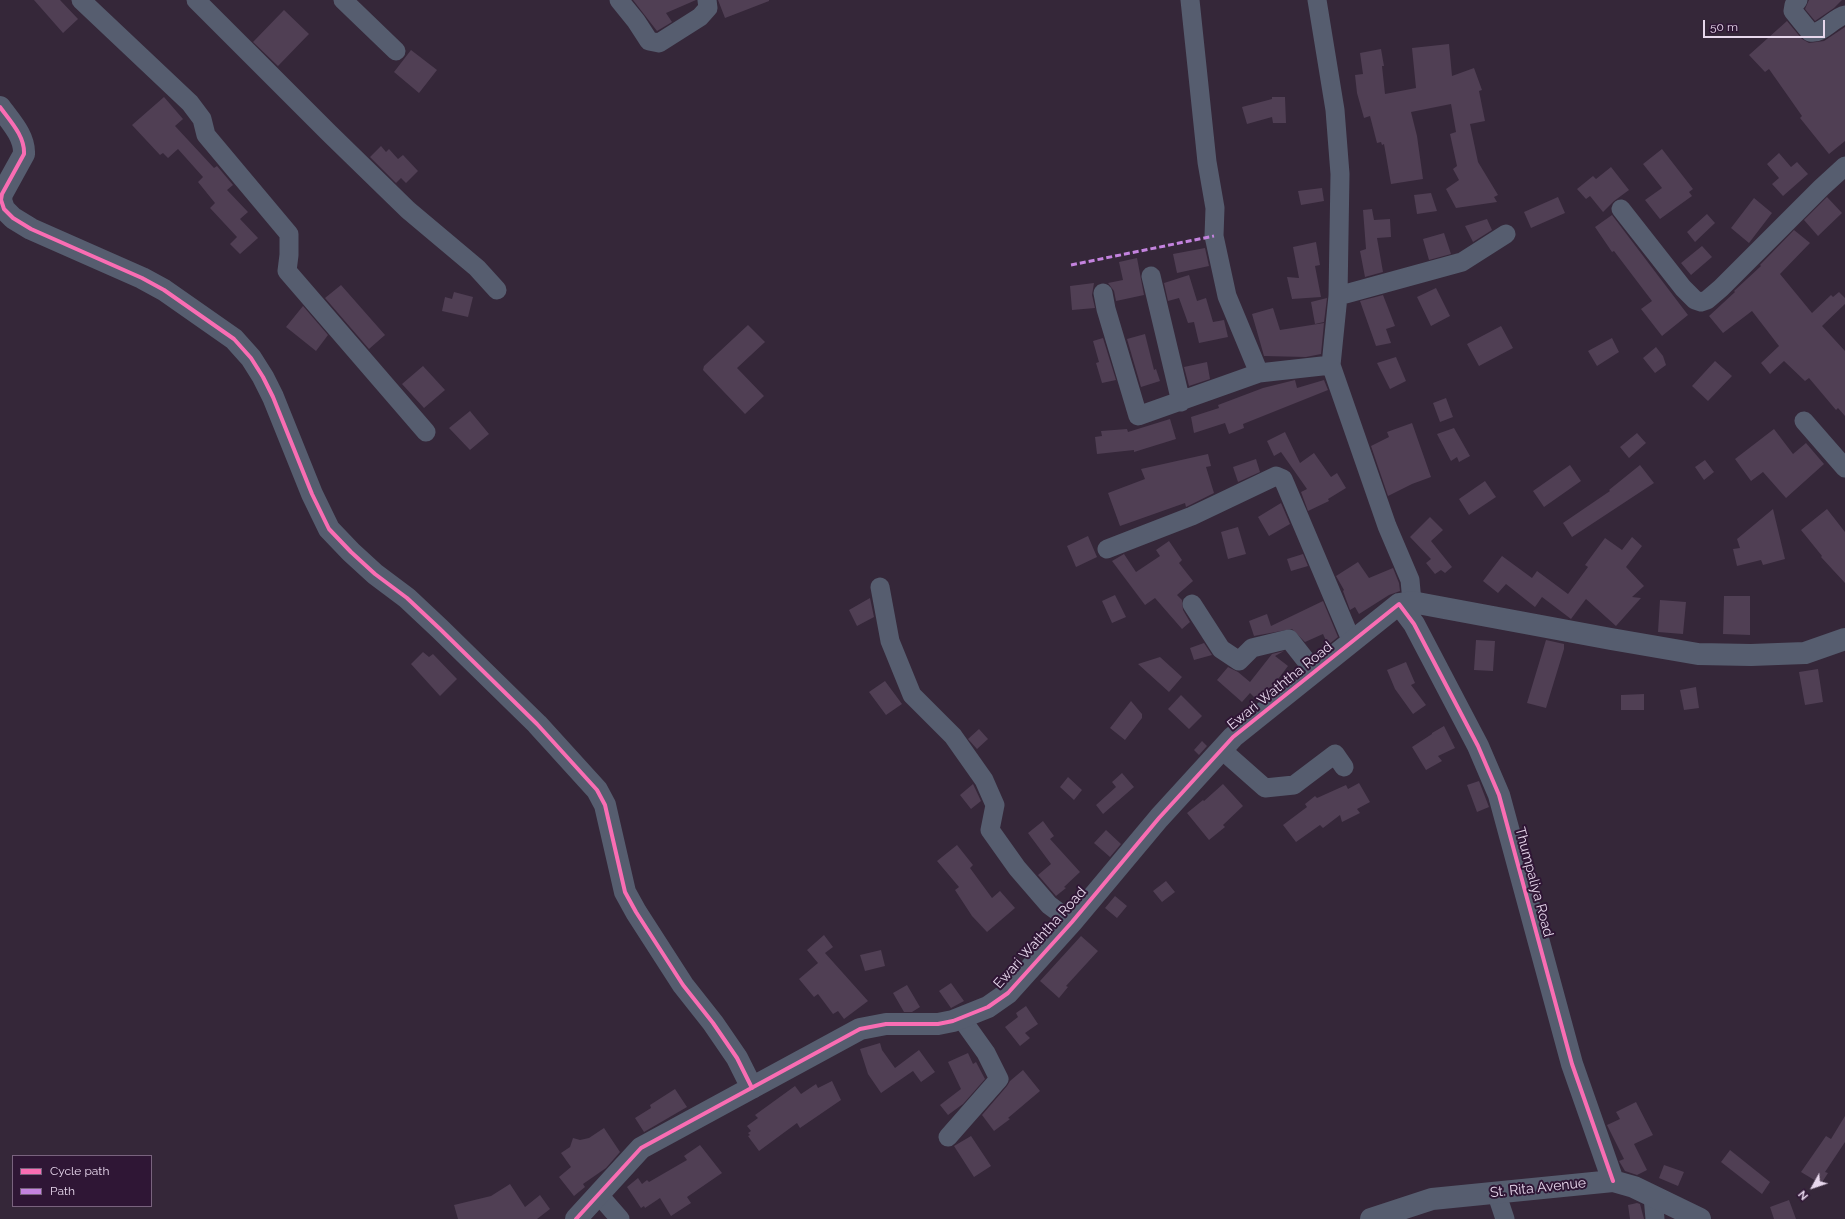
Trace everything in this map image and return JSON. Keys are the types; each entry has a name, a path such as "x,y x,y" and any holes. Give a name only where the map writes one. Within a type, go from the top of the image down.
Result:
{"street":[{"path":"81,0 190,103 202,119 206,135 288,234 289,255 287,271 426,432"},
{"path":"196,0 408,210 477,268 497,290"},
{"path":"343,0 396,52"},
{"path":"619,0 636,21 649,41 659,43 700,17 708,8 707,0"},
{"path":"1190,0 1207,162 1215,208 1214,236 1227,296 1259,373"},
{"path":"1317,0 1335,110 1338,142 1338,296 1331,365 1387,526 1410,580 1406,603 1698,654 1805,653 1845,639"},
{"path":"1798,0 1794,5 1793,11 1810,32 1817,32 1840,16 1845,15"},
{"path":"0,107 19,134 24,147 24,154 2,194 1,200 4,209 14,218 31,229 142,278 164,290 234,340 251,358 263,377 312,494 329,529 375,574 407,598 440,629 537,724 597,790 605,805 625,892 636,912 683,985 714,1023 737,1058 752,1088"},
{"path":"1621,209 1683,288 1695,300 1701,302 1708,300 1721,288 1845,166"},
{"path":"1338,296 1462,262 1506,234"},
{"path":"1151,276 1181,402"},
{"path":"1103,293 1106,308 1138,416 1181,402 1259,373 1331,365"},
{"path":"1804,421 1845,468"},
{"path":"1107,548 1192,516 1276,476 1283,479 1352,642"},
{"path":"880,587 890,641 912,695 954,736 984,780 995,805 990,830 1017,868 1049,905 1072,922"},
{"name":"Ewari Waththa Road","path":"576,1219 641,1148 860,1029 886,1024 938,1024 962,1018 988,1007 1008,993 1072,922 1159,818 1233,737 1352,642 1406,603"},
{"name":"Thumpaliya Road","path":"1406,603 1414,624 1478,746 1499,795 1572,1064 1613,1181"},
{"path":"1192,604 1221,649 1238,661 1252,648 1288,639 1315,672"},
{"path":"1222,750 1265,788 1294,786 1335,754 1344,767"},
{"path":"948,1137 999,1078 986,1053 962,1018"},
{"name":"St. Rita Avenue","path":"1371,1219 1432,1199 1613,1181 1634,1187 1700,1219"},
{"path":"1496,1192 1505,1219"},
{"path":"599,1195 620,1219"},
{"path":"1653,1196 1655,1219"}],"building":[{"path":"34,0 60,0 78,19 63,33"},
{"path":"633,0 696,0 666,13 672,22 657,31"},
{"path":"718,0 769,0 769,1 725,18"},
{"path":"1809,0 1842,0 1834,8 1815,21 1805,9"},
{"path":"284,10 309,34 278,66 253,42"},
{"path":"1787,21 1802,39 1809,43 1824,41 1845,27 1845,141 1829,154 1800,118 1802,116 1769,69 1765,72 1749,55"},
{"path":"1449,44 1452,76 1474,68 1482,90 1479,91 1485,121 1470,124 1478,162 1498,195 1494,197 1497,202 1456,208 1446,189 1459,180 1453,169 1457,166 1450,134 1456,132 1451,104 1411,112 1417,136 1423,179 1391,184 1384,144 1382,145 1381,142 1377,143 1370,116 1364,118 1357,93 1355,75 1363,74 1360,53 1381,49 1384,66 1382,66 1385,94 1416,88 1412,48"},
{"path":"411,50 437,70 419,93 394,72"},
{"path":"164,97 183,119 175,126 214,168 217,166 233,185 227,190 248,212 240,219 258,238 240,254 230,244 237,237 210,208 215,203 198,182 203,177 178,149 168,158 163,153 160,155 132,125"},
{"path":"1272,97 1285,97 1286,123 1273,123 1272,117 1247,124 1242,107 1272,99"},
{"path":"381,146 386,152 389,149 398,159 403,155 418,171 406,183 401,178 396,183 370,157"},
{"path":"1662,149 1693,189 1689,192 1692,196 1660,219 1645,200 1662,188 1643,164"},
{"path":"1779,153 1791,167 1797,162 1808,174 1783,196 1772,184 1779,178 1767,164"},
{"path":"1611,167 1629,190 1614,201 1603,212 1590,196 1586,199 1577,189 1593,176 1596,179"},
{"path":"1322,188 1324,201 1301,205 1298,191"},
{"path":"1431,193 1437,211 1417,214 1414,195"},
{"path":"1558,197 1565,213 1531,228 1524,212"},
{"path":"1827,197 1842,213 1818,236 1804,220"},
{"path":"1754,198 1772,213 1749,243 1731,228"},
{"path":"1372,209 1374,220 1390,219 1391,237 1377,238 1383,272 1365,277 1360,251 1366,249 1363,210"},
{"path":"1707,214 1715,223 1695,242 1687,232"},
{"path":"1612,215 1688,315 1662,336 1641,309 1652,301 1614,251 1612,252 1595,227"},
{"path":"1487,219 1492,230 1473,242 1465,226"},
{"path":"1794,230 1810,243 1780,274 1812,313 1831,295 1833,297 1839,292 1845,298 1845,304 1822,326 1845,351 1845,416 1838,408 1836,410 1809,378 1805,381 1784,361 1770,374 1761,363 1779,346 1752,311 1723,333 1709,316 1761,266 1760,265"},
{"path":"1444,233 1451,254 1429,260 1423,239"},
{"path":"1316,242 1320,265 1315,266 1321,297 1292,299 1287,277 1299,278 1293,247"},
{"path":"1702,246 1712,257 1691,275 1681,263"},
{"path":"1205,248 1209,266 1177,273 1173,254"},
{"path":"1137,258 1144,295 1116,301 1114,291 1108,283 1123,280 1119,262"},
{"path":"1189,275 1197,301 1206,298 1213,322 1224,320 1228,337 1199,343 1194,322 1188,323 1179,298 1168,301 1164,283"},
{"path":"1094,283 1092,295 1095,308 1072,310 1070,286"},
{"path":"341,285 385,335 369,349 325,298"},
{"path":"1436,288 1450,316 1431,326 1417,297"},
{"path":"454,292 473,297 468,317 442,311 445,297 452,299"},
{"path":"1383,295 1395,326 1386,329 1391,343 1376,346 1360,301"},
{"path":"1327,298 1324,322 1315,324 1311,302"},
{"path":"303,306 328,335 316,351 286,327"},
{"path":"1273,308 1280,330 1324,323 1321,354 1306,357 1264,356 1252,314"},
{"path":"748,325 765,342 737,368 764,396 745,414 703,370 704,366"},
{"path":"1501,326 1513,348 1479,366 1467,344"},
{"path":"1145,334 1154,370 1156,369 1160,381 1141,387 1127,339"},
{"path":"1103,338 1116,380 1102,383 1096,363 1099,362 1093,341"},
{"path":"1612,338 1619,352 1597,366 1588,351"},
{"path":"1656,347 1663,356 1666,365 1655,373 1643,358"},
{"path":"1396,357 1406,381 1390,389 1377,363"},
{"path":"1715,361 1732,376 1708,401 1692,386"},
{"path":"1207,362 1210,379 1189,386 1184,367"},
{"path":"423,366 445,390 424,408 402,384"},
{"path":"1295,380 1297,388 1324,380 1328,390 1243,424 1244,428 1229,434 1225,423 1194,433 1191,417 1219,408 1218,405 1263,388"},
{"path":"1446,398 1453,417 1440,422 1433,403"},
{"path":"470,411 489,434 470,450 449,428"},
{"path":"1170,419 1176,439 1134,452 1134,450 1097,454 1095,437 1102,436 1101,431 1127,429 1128,432"},
{"path":"1412,423 1431,477 1412,484 1388,496 1371,446 1389,437 1387,432"},
{"path":"1454,428 1470,456 1459,462 1457,457 1451,461 1437,434"},
{"path":"1774,429 1793,454 1806,443 1824,464 1786,498 1763,472 1751,481 1735,459"},
{"path":"1285,432 1300,463 1314,453 1331,477 1337,473 1346,488 1328,499 1329,501 1308,511 1301,492 1307,489 1281,452 1274,456 1267,441"},
{"path":"1637,433 1646,443 1629,458 1620,447"},
{"path":"1208,454 1211,466 1206,467 1214,493 1186,507 1185,503 1120,526 1108,493 1145,479 1141,469"},
{"path":"1256,459 1260,472 1238,482 1233,467"},
{"path":"1705,460 1714,472 1704,480 1695,467"},
{"path":"1570,465 1581,481 1544,507 1533,491"},
{"path":"1640,465 1654,483 1572,537 1563,523 1610,491 1609,490"},
{"path":"1485,481 1496,497 1469,515 1459,499"},
{"path":"1281,503 1290,524 1269,536 1258,517"},
{"path":"1773,509 1785,559 1763,565 1761,560 1737,566 1733,549 1740,548 1737,539"},
{"path":"1827,509 1845,532 1845,583 1821,557 1822,556 1801,530"},
{"path":"1430,517 1443,530 1431,541 1452,567 1445,573 1441,570 1435,574 1426,563 1431,559 1410,537"},
{"path":"1238,527 1246,554 1228,559 1221,532"},
{"path":"1088,536 1097,557 1076,567 1067,546"},
{"path":"1632,537 1642,546 1626,567 1644,586 1632,597 1641,598 1616,626 1586,599 1571,619 1542,597 1535,607 1506,584 1498,593 1483,581 1502,556 1532,578 1537,571 1568,594 1588,567 1585,565 1605,538 1622,550"},
{"path":"1169,541 1182,560 1179,563 1193,581 1177,595 1182,600 1183,610 1190,622 1182,629 1155,598 1145,605 1112,561 1124,554 1136,572 1160,556 1156,550"},
{"path":"1303,554 1308,566 1291,571 1287,559"},
{"path":"1358,562 1369,578 1393,568 1399,583 1400,591 1389,595 1359,614 1355,607 1350,610 1343,591 1344,590 1336,576"},
{"path":"1115,595 1126,617 1112,623 1102,601"},
{"path":"1724,596 1750,596 1750,635 1723,634"},
{"path":"870,598 874,617 857,626 849,610"},
{"path":"1660,600 1686,602 1683,634 1658,632"},
{"path":"1323,601 1338,637 1328,645 1323,634 1305,642 1292,629 1254,636 1249,621 1267,614 1271,626"},
{"path":"1476,640 1495,641 1493,671 1474,670"},
{"path":"1546,640 1564,644 1564,649 1546,708 1527,703"},
{"path":"1204,643 1212,655 1194,660 1190,648"},
{"path":"1284,651 1275,656 1288,666 1266,695 1258,701 1250,693 1242,702 1217,680 1228,667 1238,672 1250,682 1272,654"},
{"path":"423,652 429,657 433,654 457,679 440,696 411,664"},
{"path":"1160,657 1182,677 1169,692 1138,664"},
{"path":"1406,662 1415,683 1411,685 1426,705 1413,714 1395,689 1387,670"},
{"path":"1818,669 1823,702 1805,705 1799,672"},
{"path":"885,681 902,704 886,715 869,692"},
{"path":"1696,687 1699,708 1684,710 1680,690"},
{"path":"1644,694 1644,710 1621,710 1621,695"},
{"path":"1181,695 1202,716 1189,729 1168,709"},
{"path":"1131,701 1142,714 1142,718 1125,740 1110,728"},
{"path":"1444,726 1455,748 1438,756 1442,761 1426,770 1412,747"},
{"path":"979,729 988,739 977,749 968,739"},
{"path":"1202,741 1207,746 1199,755 1194,750"},
{"path":"1122,773 1134,787 1103,814 1096,805 1116,787 1112,782"},
{"path":"1068,777 1082,790 1074,800 1060,787"},
{"path":"1479,781 1489,807 1477,812 1467,785"},
{"path":"1359,783 1370,802 1357,809 1360,813 1342,822 1340,815 1323,828 1320,825 1296,842 1283,825 1307,807 1305,804 1315,796 1317,798 1346,785 1348,789"},
{"path":"973,784 981,801 971,809 960,795"},
{"path":"1223,784 1243,806 1223,825 1225,827 1209,840 1187,813 1203,800 1204,801"},
{"path":"1043,821 1054,836 1050,839 1080,872 1064,887 1066,888 1056,896 1038,875 1051,864 1028,833"},
{"path":"1106,830 1121,844 1110,857 1094,843"},
{"path":"957,845 973,865 970,868 992,898 1000,891 1015,908 987,932 972,916 955,890 959,887 937,861"},
{"path":"1166,881 1175,892 1162,902 1153,891"},
{"path":"1115,896 1127,906 1117,918 1105,908"},
{"path":"824,935 833,947 825,953 868,1001 844,1019 838,1011 833,1014 818,994 814,997 799,979 818,963 807,950"},
{"path":"1081,936 1098,951 1066,986 1068,987 1059,998 1040,981"},
{"path":"881,950 885,966 865,971 860,955"},
{"path":"951,983 964,1001 951,1008 939,991"},
{"path":"907,985 920,1007 912,1012 904,1012 893,993"},
{"path":"1026,1006 1038,1024 1025,1033 1030,1038 1020,1046 1005,1027 1018,1017 1016,1013"},
{"path":"880,1043 882,1050 895,1068 919,1050 935,1072 921,1082 913,1071 881,1093 868,1074 860,1049"},
{"path":"968,1053 973,1064 976,1062 985,1079 963,1104 948,1115 940,1105 961,1089 948,1062"},
{"path":"1023,1070 1040,1091 1008,1118 1010,1119 994,1131 982,1115 1010,1081"},
{"path":"832,1081 841,1100 800,1128 797,1123 759,1151 748,1136 750,1135 748,1133 751,1131 747,1126 758,1118 755,1115 795,1086 801,1094 816,1084 818,1088"},
{"path":"675,1089 687,1107 644,1132 635,1118 651,1108 650,1105"},
{"path":"1636,1102 1653,1135 1634,1144 1647,1170 1637,1175 1625,1171 1619,1161 1624,1159 1607,1125 1620,1119 1616,1112"},
{"path":"1845,1116 1845,1142 1825,1172 1828,1173 1821,1184 1801,1172 1826,1136 1831,1139"},
{"path":"604,1128 620,1152 606,1168 583,1184 585,1187 574,1196 559,1177 571,1167 561,1153 570,1147 573,1138 580,1140 589,1138"},
{"path":"971,1136 991,1166 974,1177 954,1146"},
{"path":"700,1145 722,1173 687,1197 691,1203 671,1216 660,1198 645,1208 644,1206 641,1208 627,1187 638,1178 642,1184 647,1180 649,1182 687,1160 684,1156"},
{"path":"1730,1150 1770,1182 1762,1194 1721,1162"},
{"path":"1664,1165 1684,1172 1678,1186 1659,1178"},
{"path":"510,1184 525,1207 540,1195 550,1209 537,1219 458,1219 454,1205 491,1196"},
{"path":"1789,1200 1796,1219 1774,1219 1770,1207"},
{"path":"1637,1203 1640,1204 1644,1219 1630,1219 1628,1205"}],"marked path":[{"path":"1071,265 1214,236"}],"cycle path":[{"path":"0,107 12,123 24,147 24,154 2,194 1,200 4,209 13,218 31,229 142,278 164,290 234,339 251,358 273,397 312,494 329,529 375,574 407,598 440,629 537,724 597,790 605,805 625,892 636,912 683,985 713,1023 737,1058 752,1088"},
{"path":"576,1219 641,1148 860,1029 886,1024 938,1024 953,1021 988,1007 1008,993 1072,922 1159,818 1233,737 1399,604 1414,624 1478,746 1499,795 1572,1064 1613,1181"}]}
